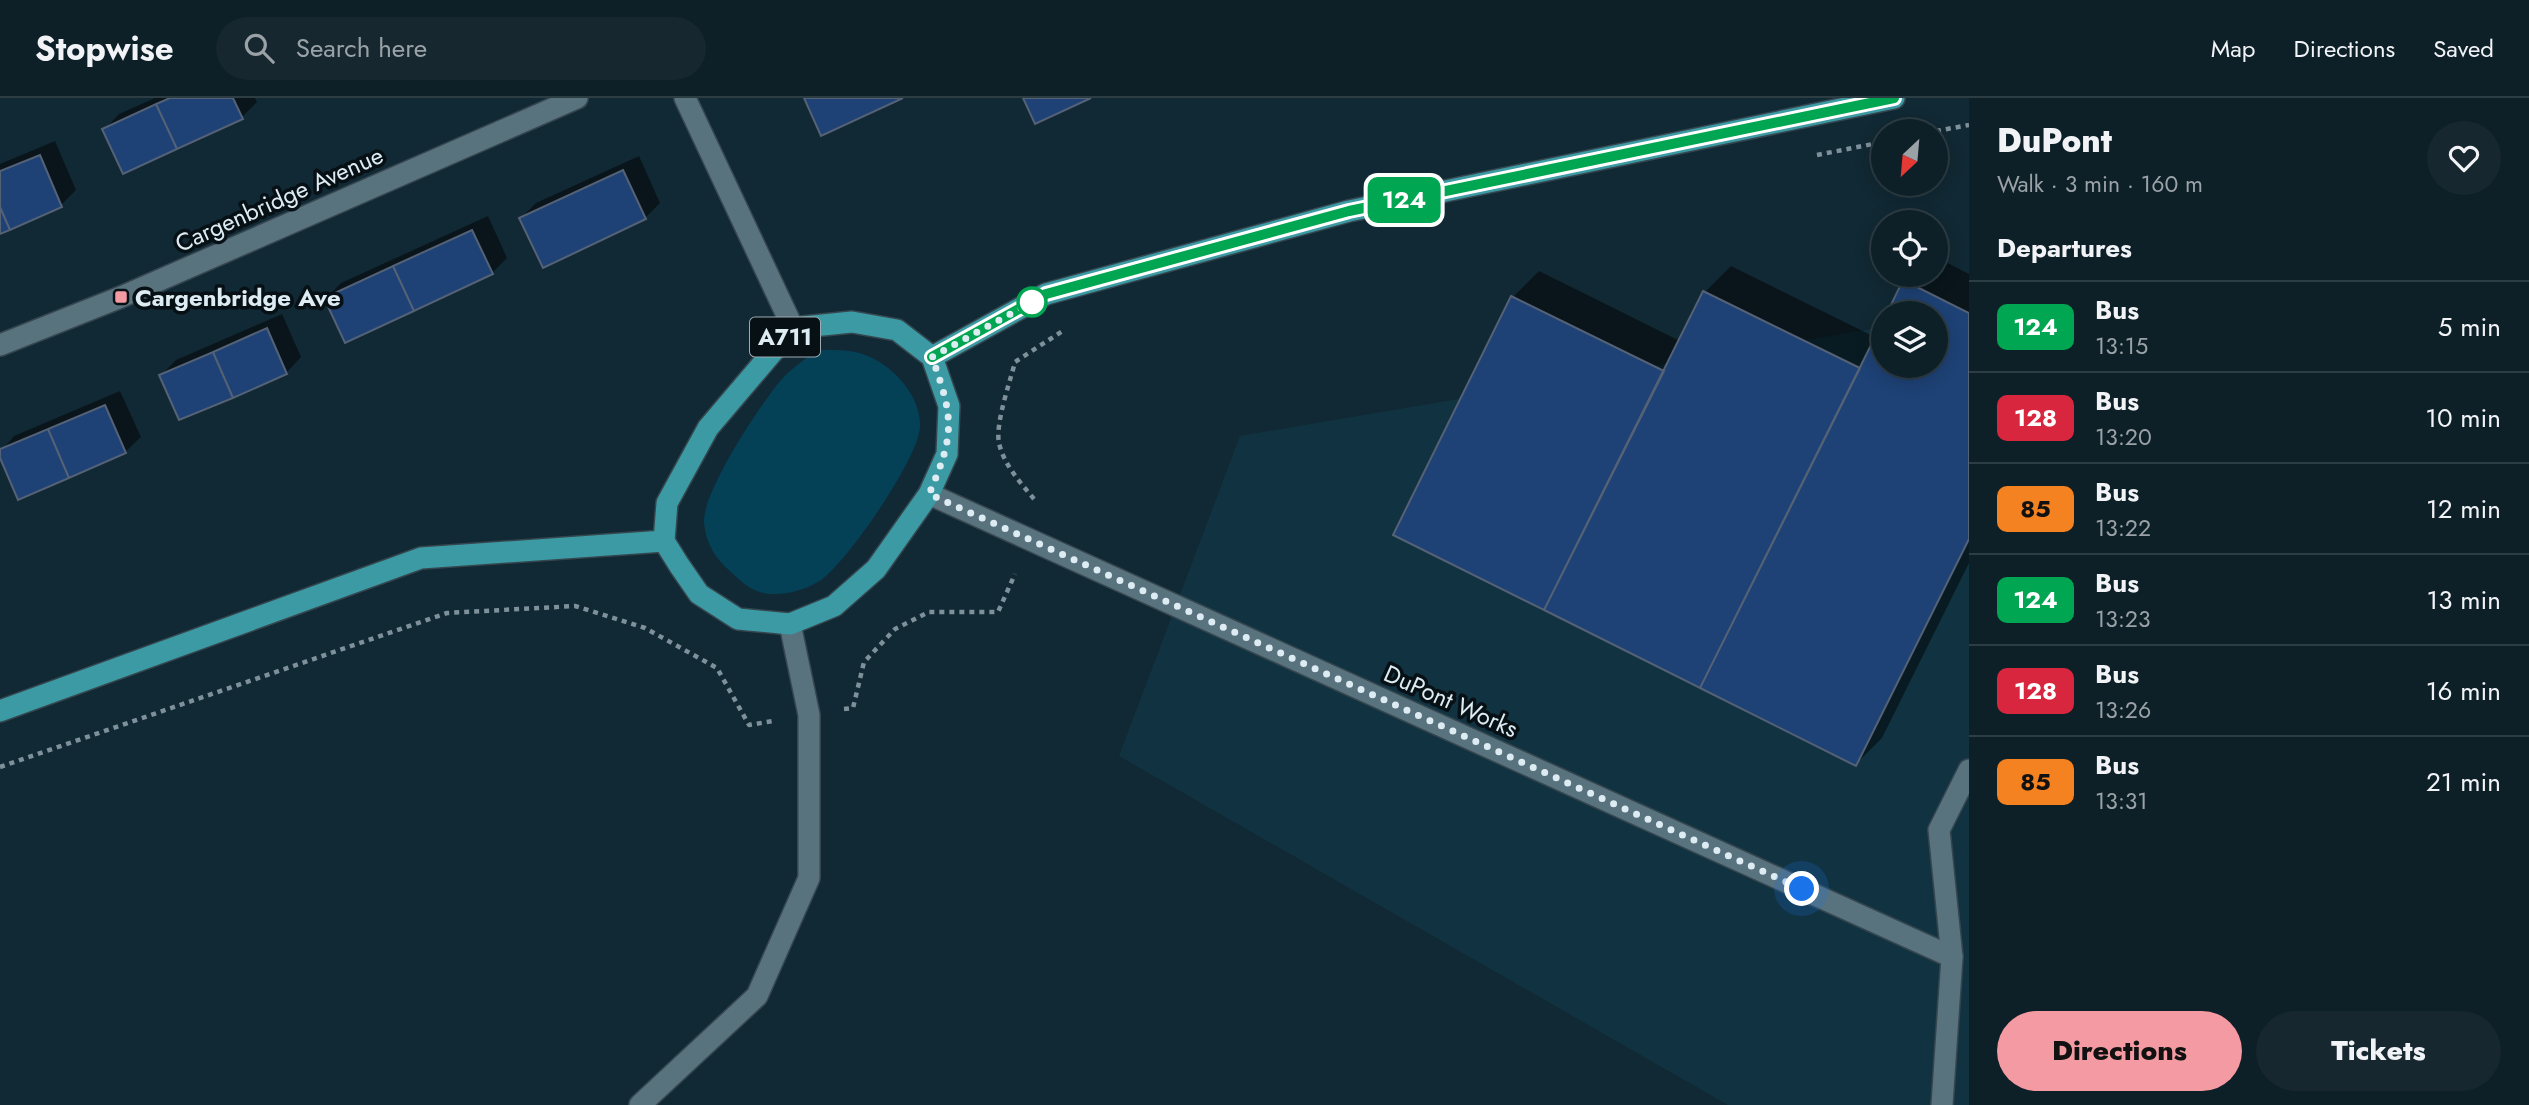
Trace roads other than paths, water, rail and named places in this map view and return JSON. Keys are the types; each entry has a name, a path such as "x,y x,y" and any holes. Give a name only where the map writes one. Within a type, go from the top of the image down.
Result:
{"main road":[{"path":"0,711 421,558 664,541 699,593 738,620 790,624 834,606 876,569 929,494 947,454 949,406 932,357 1046,294 1336,215 1894,98"},
{"name":"A711","path":"664,541 667,503 708,428 793,328 852,321 897,330 932,357"}],"street":[{"name":"Cargenbridge Avenue","path":"0,345 121,297 577,98"},
{"path":"685,98 793,328"},
{"name":"DuPont Works","path":"929,494 1952,957"},
{"path":"640,1105 757,996 808,878 809,715 790,624"},
{"path":"1942,1105 1952,957 1939,830 1969,770"}],"place":[{"name":"Cargenbridge Ave","path":"121,297"}]}
